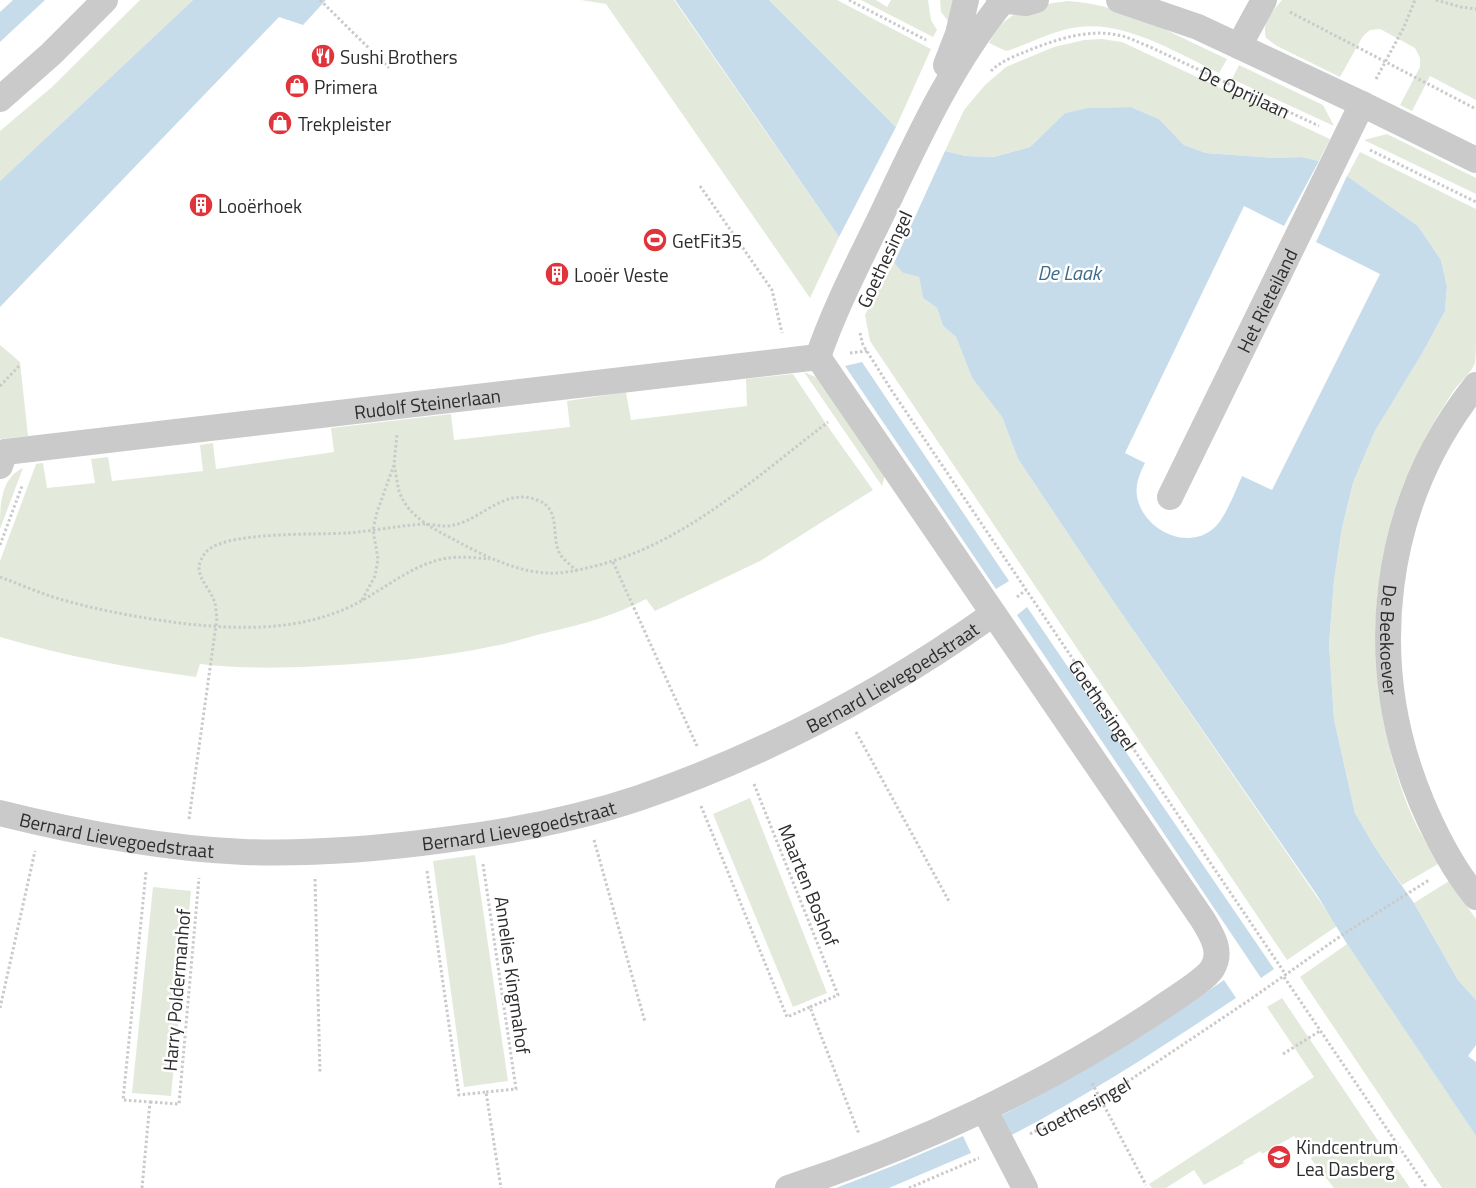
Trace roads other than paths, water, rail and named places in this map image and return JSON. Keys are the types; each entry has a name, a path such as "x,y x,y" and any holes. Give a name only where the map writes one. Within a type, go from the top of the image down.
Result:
{"street":[{"path":"0,99 51,54 105,0"},
{"name":"Goethesingel","path":"957,56 966,0"},
{"path":"1001,1 1026,3 1036,0"},
{"name":"De Oprijlaan","path":"1119,0 1198,27 1476,160"},
{"name":"De Oprijlaan","path":"1156,0 1198,27"},
{"name":"Goethesingel","path":"818,357 830,324 957,56 1001,1"},
{"path":"1239,46 1273,4"},
{"name":"Het Rieteiland","path":"1170,497 1362,104"},
{"path":"788,1188 869,1159 984,1109 1065,1066 1136,1025 1190,988 1212,970 1218,956 1214,938 1203,920 993,614 852,404 818,357"},
{"name":"Rudolf Steinerlaan","path":"0,466 5,452 818,357"},
{"name":"De Beekoever","path":"1476,385 1442,434 1426,464 1411,503 1401,536 1390,592 1388,634 1388,663 1392,699 1405,760 1432,828 1453,865 1476,897"},
{"name":"Bernard Lievegoedstraat","path":"0,813 101,836 193,848 244,852 370,848 479,836 526,828 636,799 743,757 842,708 891,681 993,614"},
{"path":"984,1109 1025,1188"}],"water":[{"path":"13,0 45,0 0,42 0,12"},
{"path":"193,0 326,0 303,25 279,17 0,307 0,181"},
{"path":"675,0 769,0 896,127 839,237"},
{"name":"De Laak","path":"1131,107 1159,119 1184,145 1206,153 1276,158 1302,157 1319,161 1284,226 1244,206 1125,453 1145,463 1137,483 1137,496 1141,508 1148,518 1168,534 1192,538 1204,534 1215,527 1226,511 1242,476 1272,490 1380,274 1316,242 1347,176 1418,226 1441,260 1447,287 1445,311 1423,352 1375,431 1353,483 1342,528 1334,581 1329,644 1334,719 1355,813 1376,849 1414,903 1458,980 1476,1000 1476,1045 1468,1056 1476,1062 1476,1136 1347,944 1317,895 1113,601 1018,459 1002,417 972,378 956,337 943,326 937,308 923,298 919,277 903,273 894,263 945,151 966,156 994,157 1030,147 1065,113 1087,108"},
{"path":"862,362 1009,581 996,589 845,366"},
{"path":"1027,607 1274,969 1261,978 1017,615"},
{"path":"1224,980 1236,998 1097,1087 1010,1136 1000,1116 1114,1052"},
{"path":"963,1136 971,1153 889,1188 836,1188 895,1165"}],"place":[{"name":"Sushi Brothers","path":"323,56"},
{"name":"Primera","path":"297,86"},
{"name":"Trekpleister","path":"280,123"},
{"name":"Looërhoek","path":"201,205"},
{"name":"GetFit35","path":"655,240"},
{"name":"Looër Veste","path":"557,274"},
{"name":"Kindcentrum Lea Dasberg","path":"1279,1157"}]}
